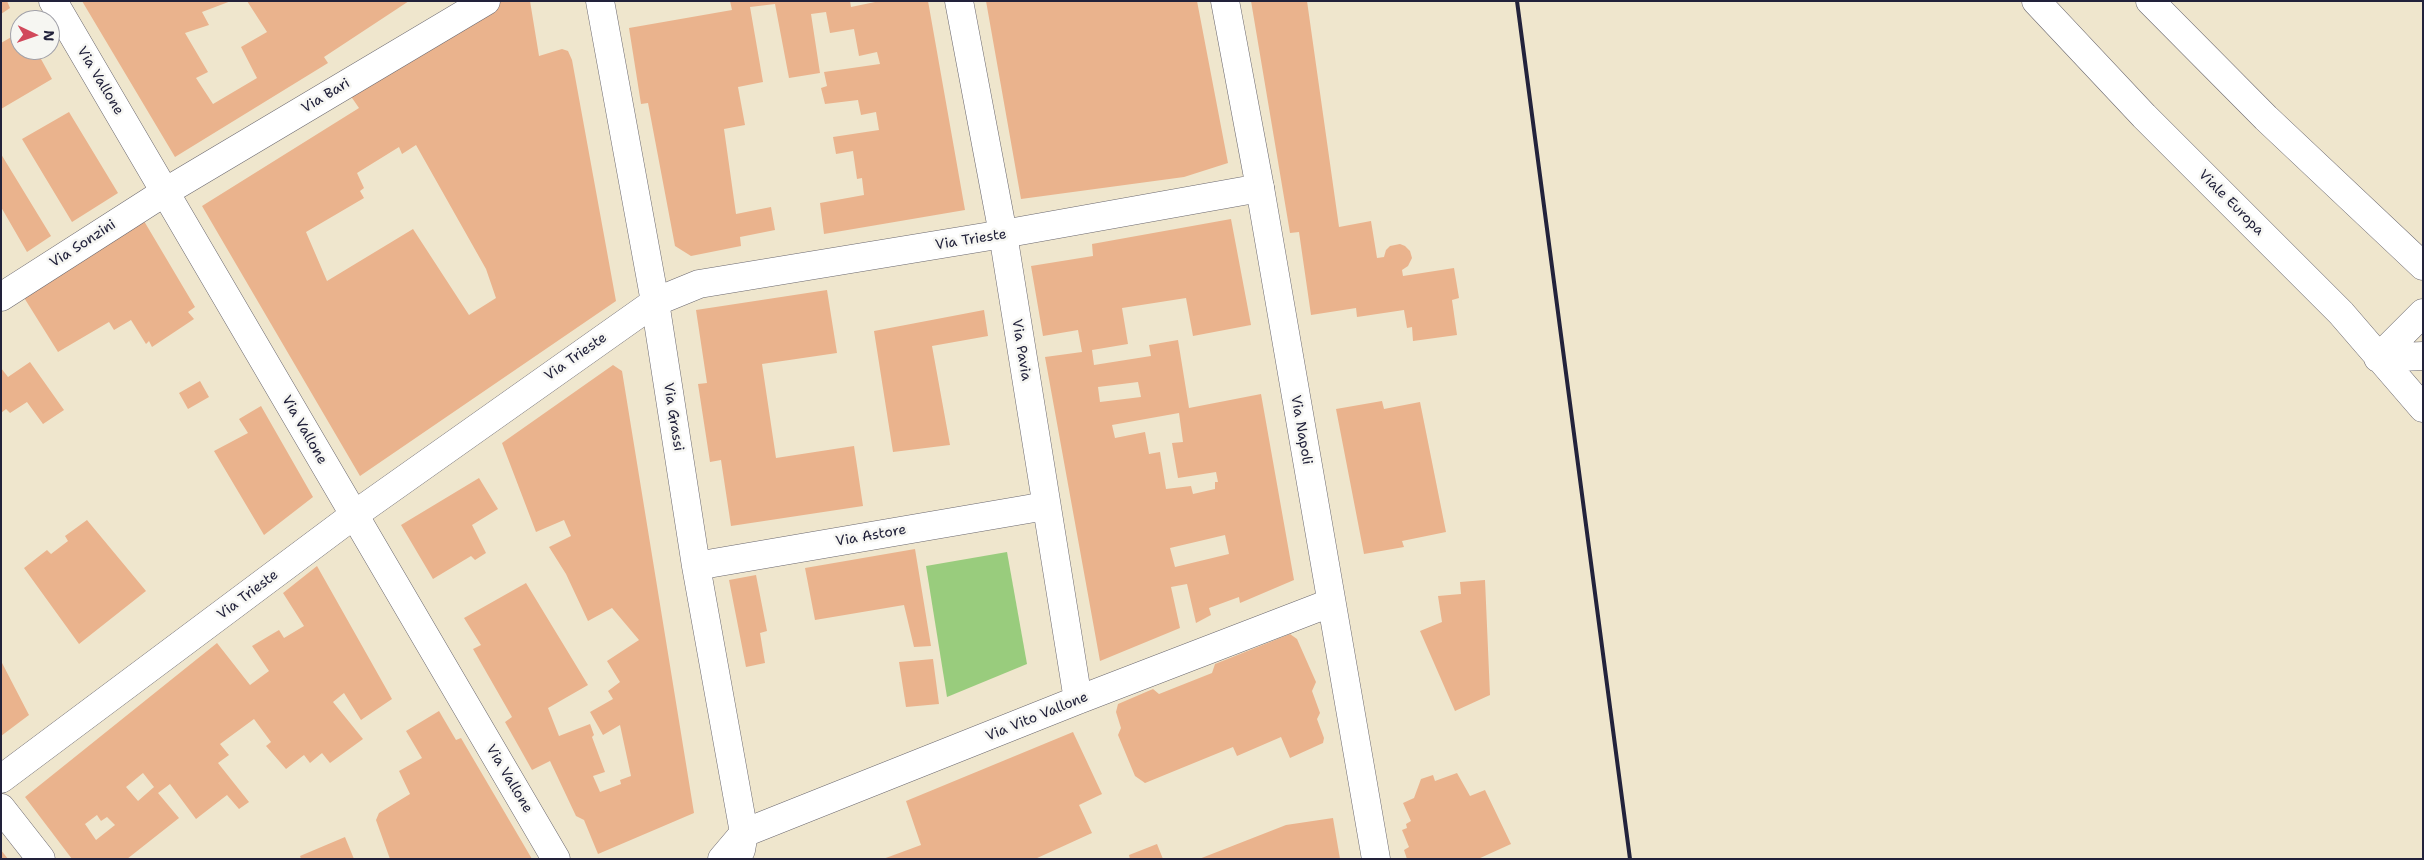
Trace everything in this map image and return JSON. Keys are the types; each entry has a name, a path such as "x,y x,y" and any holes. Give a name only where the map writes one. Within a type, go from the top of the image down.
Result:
{"street":[{"name":"Via Vallone","path":"53,1 556,859"},
{"name":"Via Bari","path":"165,192 486,1"},
{"name":"Via Grassi","path":"600,1 655,302 742,846"},
{"name":"Via Pavia","path":"959,1 1003,234 1078,700"},
{"name":"Via Napoli","path":"1225,1 1260,188 1330,603 1376,859"},
{"name":"Viale Europa","path":"2036,1 2144,116 2341,312 2378,358 2423,408"},
{"path":"2150,1 2266,118 2423,266"},
{"name":"Via Trieste","path":"1,779 354,516 655,302 699,284 1003,234 1260,188"},
{"name":"Via Sonzini","path":"1,297 165,192"},
{"path":"2378,358 2423,313"},
{"path":"2378,358 2423,356"},
{"name":"Via Astore","path":"696,566 1046,506"},
{"name":"Via Vito Vallone","path":"742,846 1078,700 1330,603"},
{"path":"1,808 42,859"},
{"path":"722,859 742,846"}],"green space":[{"path":"1007,552 1027,664 947,697 926,566"}],"building":[{"path":"1,1 7,1 10,8 1,14"},
{"path":"82,1 231,1 202,12 209,25 185,33 208,72 196,78 213,104 257,78 241,47 267,32 247,1 409,1 324,57 328,63 175,157"},
{"path":"500,1 530,1 539,56 562,49 568,51 572,60 616,301 360,476 202,206 359,108 350,95","holes":["416,145 486,269 496,298 469,315 413,229 327,281 306,232 364,198 360,191 364,188 357,173 399,147 402,154"]},
{"path":"730,1 850,1 851,7 880,1 928,1 965,210 824,234 820,203 864,195 862,178 857,179 853,151 836,154 833,137 879,130 876,112 861,115 858,100 825,104 821,88 827,86 824,72 880,64 877,52 859,56 854,29 830,33 826,12 811,14 820,73 789,78 775,4 750,7 763,82 738,87 745,125 724,129 736,214 771,207 775,230 740,237 741,246 691,256 675,246 648,103 641,104 629,28 732,10"},
{"path":"986,1 1197,1 1228,163 1184,177 1021,199"},
{"path":"1251,1 1307,1 1339,227 1371,221 1377,258 1384,257 1386,250 1390,246 1400,244 1405,246 1410,251 1412,258 1408,266 1402,270 1403,276 1454,268 1459,298 1452,300 1457,335 1413,341 1412,327 1407,328 1404,310 1357,317 1356,308 1311,315 1299,232 1290,233"},
{"path":"10,38 10,60 42,60 52,79 1,109 1,43"},
{"path":"69,112 118,193 72,222 22,139"},
{"path":"1,154 51,236 27,252 1,207"},
{"path":"1231,219 1251,325 1193,336 1186,298 1122,308 1128,344 1092,350 1094,365 1151,356 1149,345 1178,340 1189,408 1261,394 1294,580 1240,603 1239,597 1209,608 1211,615 1196,623 1187,584 1171,587 1180,628 1100,661 1045,357 1082,352 1078,330 1043,336 1031,266 1093,256 1092,244","holes":["1138,382 1141,397 1100,402 1098,387","1179,413 1183,442 1172,443 1178,478 1216,472 1218,482 1215,482 1215,489 1193,494 1191,486 1166,489 1160,452 1149,454 1145,432 1115,438 1112,425","1225,535 1229,554 1175,567 1170,548"]},
{"path":"144,221 195,307 188,312 194,319 152,347 149,341 146,344 131,320 114,330 109,322 58,352 23,296"},
{"path":"827,290 837,353 762,364 776,458 854,446 863,506 731,526 721,460 710,462 698,384 707,383 696,310"},
{"path":"984,310 988,336 932,346 950,445 893,452 874,331"},
{"path":"30,362 64,410 43,424 27,402 10,413 6,409 1,413 1,368 8,377"},
{"path":"613,365 622,371 694,813 598,854 584,820 576,816 550,761 532,770 505,722 512,717 473,649 481,645 464,618 526,583 588,685 548,708 559,736 590,724 594,735 592,737 605,772 593,776 600,792 621,784 620,780 631,776 620,725 603,735 590,712 613,699 608,691 620,682 607,661 639,640 612,608 588,621 566,574 549,547 571,536 564,520 536,532 502,443"},
{"path":"200,381 209,397 188,409 179,393"},
{"path":"1382,401 1384,409 1420,402 1446,532 1402,541 1404,547 1364,554 1336,409"},
{"path":"261,406 313,497 264,535 214,451 248,433 239,419"},
{"path":"479,478 498,509 472,525 486,553 475,560 471,556 433,579 401,525"},
{"path":"87,520 146,591 79,644 24,568 47,550 51,554 68,541 65,536"},
{"path":"915,549 931,646 914,647 904,605 815,620 805,568"},
{"path":"317,566 392,699 361,720 344,693 333,702 363,739 330,763 322,753 310,763 304,755 286,769 266,746 271,742 254,719 220,744 229,755 218,763 249,802 239,809 227,795 196,819 170,784 158,793 179,818 127,859 72,859 25,797 217,643 250,685 269,671 252,646 279,630 284,638 304,626 283,593","holes":["143,773 154,787 138,801 126,787","97,815 101,821 107,817 115,825 96,840 85,824"]},
{"path":"756,575 767,631 760,633 765,663 746,667 729,580"},
{"path":"1485,580 1490,695 1455,711 1420,631 1442,622 1438,596 1461,594 1460,582"},
{"path":"1290,634 1297,639 1316,682 1312,691 1320,713 1317,719 1324,738 1323,743 1290,758 1281,737 1237,756 1233,747 1145,783 1135,776 1118,735 1121,728 1116,712 1118,704 1153,689 1159,694 1212,673 1215,664"},
{"path":"933,659 939,704 906,707 899,662"},
{"path":"1,661 29,715 1,736"},
{"path":"439,711 456,740 461,738 532,859 390,859 376,820 379,813 410,794 399,771 422,758 406,731"},
{"path":"1073,732 1102,794 1079,805 1092,833 1035,859 883,859 921,845 906,801"},
{"path":"1457,773 1470,796 1485,790 1511,844 1478,859 1407,859 1404,850 1409,847 1402,830 1407,828 1406,824 1411,821 1403,803 1414,798 1421,779 1433,775 1435,781"},
{"path":"1333,818 1340,859 1199,859 1286,825"},
{"path":"345,837 354,859 301,859 300,856"},
{"path":"1157,844 1163,859 1130,859 1129,855"},
{"path":"1,850 8,859 1,859"}],"railway":[{"path":"1517,1 1630,859"}]}
